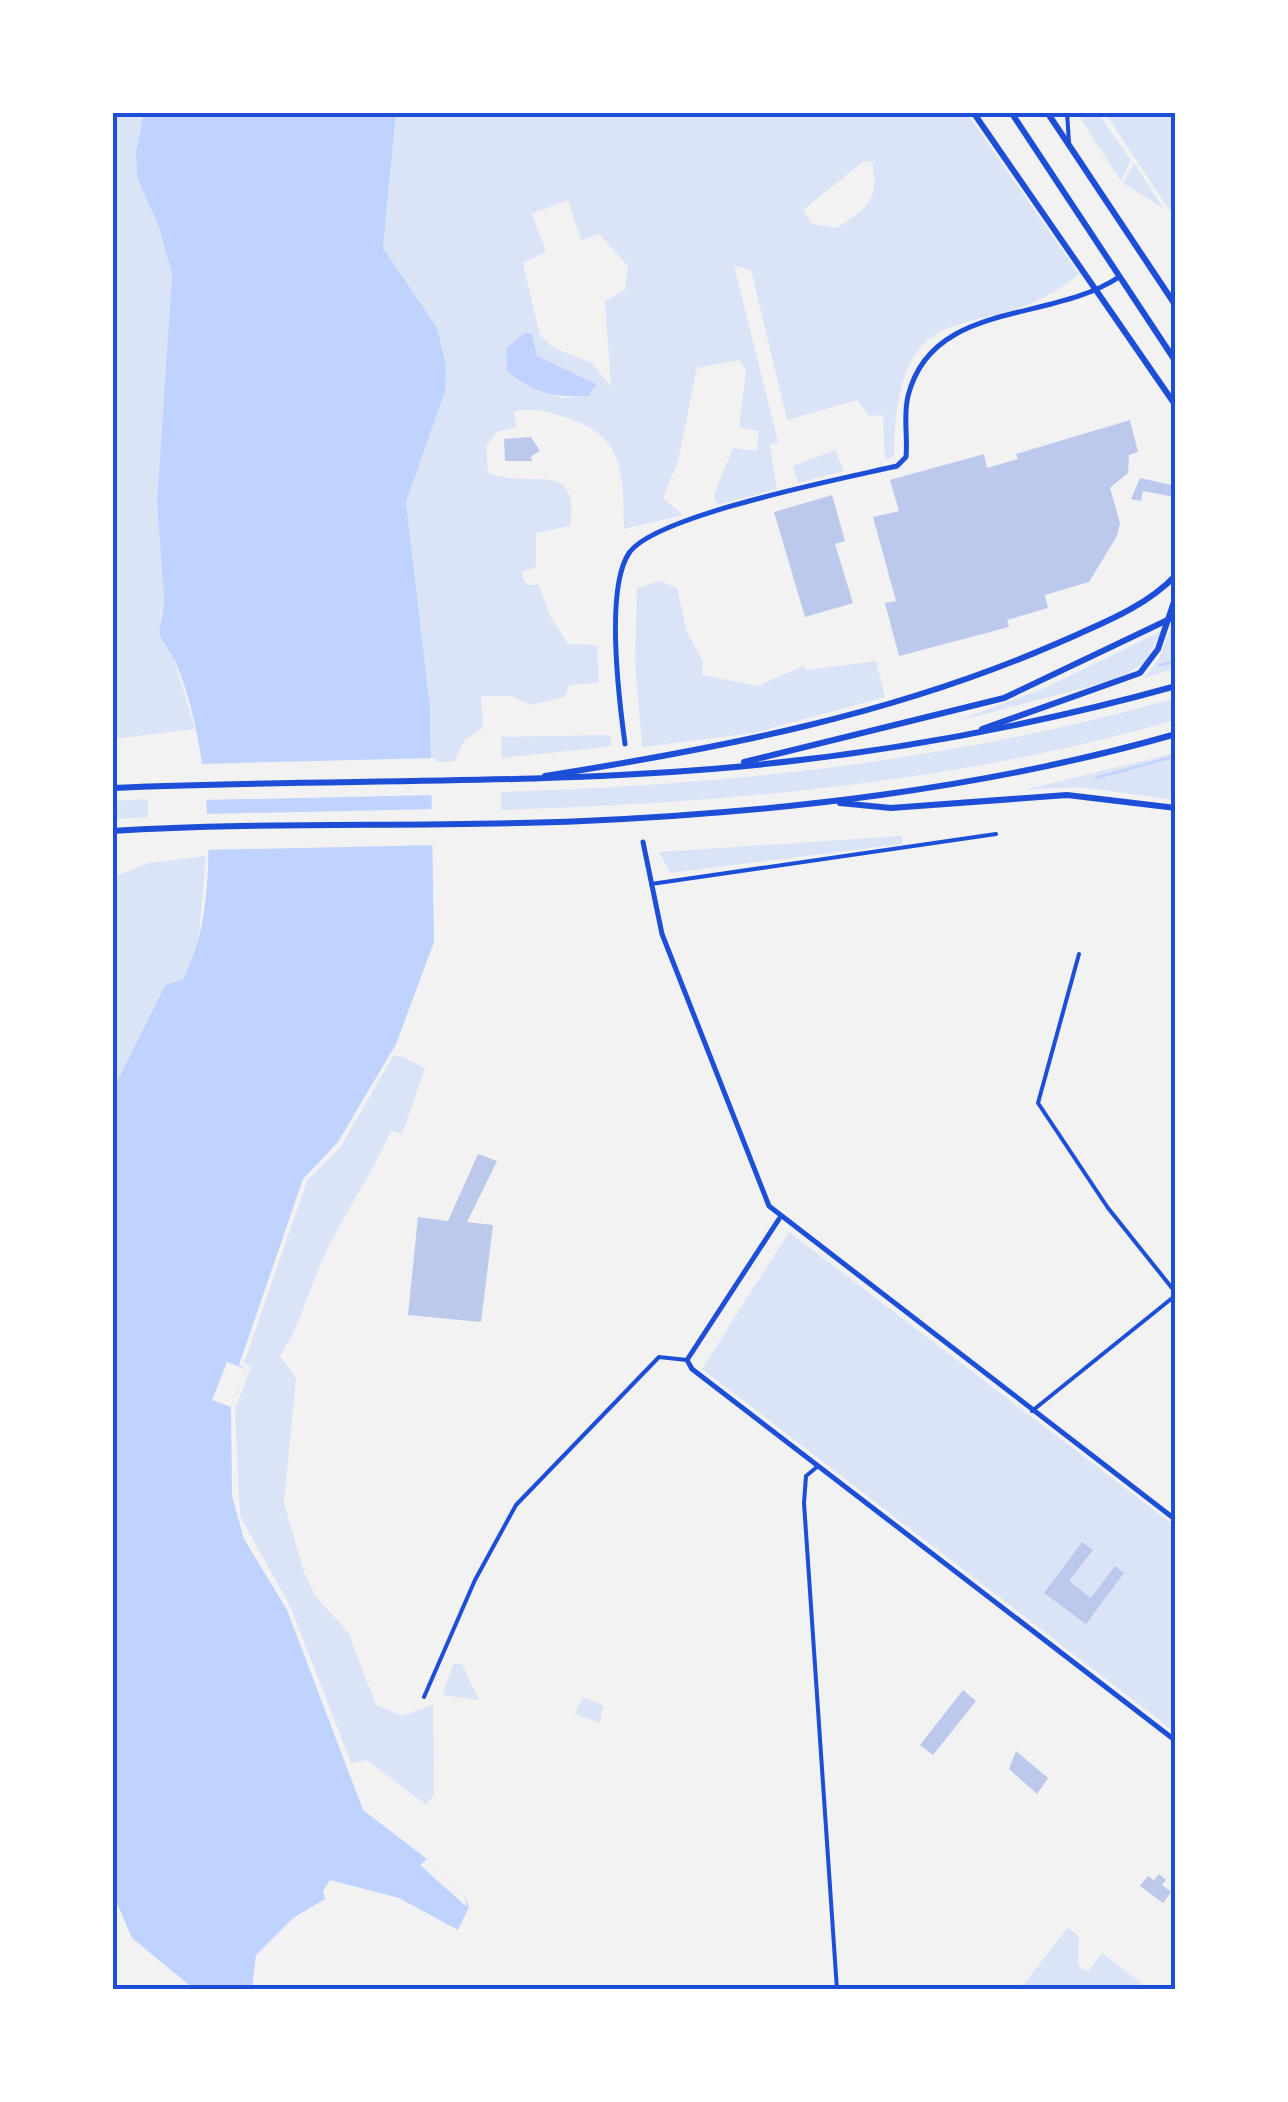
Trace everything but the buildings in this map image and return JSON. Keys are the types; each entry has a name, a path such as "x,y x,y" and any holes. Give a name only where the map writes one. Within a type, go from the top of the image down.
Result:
{"main road":[{"path":"973,112 1176,406"},
{"path":"1011,112 1176,362"},
{"path":"1047,112 1176,303"},
{"path":"528,778 714,748 858,715 994,670 1066,639 1142,602 1176,575"},
{"path":"964,735 1140,673 1158,649 1176,596"},
{"path":"713,769 954,714 1004,698 1176,616"},
{"path":"112,788 528,778 713,769 964,735 1176,686"},
{"path":"112,831 584,821 824,801 1031,771 1176,734"},
{"path":"824,801 892,808 1067,794 1176,808"}],"street":[{"path":"1067,112 1069,148"},
{"path":"625,744 619,588 626,560 637,544 658,530 714,513 898,466 907,452 905,417 913,380 937,344 966,327 1085,297 1119,277"},
{"path":"651,884 996,834"},
{"path":"643,842 662,934 760,1192 779,1219 1176,1520"},
{"path":"1032,1411 1176,1294 1108,1208 1038,1103 1080,954"},
{"path":"687,1360 779,1219"},
{"path":"424,1698 475,1580 516,1504 659,1358 687,1360"},
{"path":"687,1360 692,1370 1176,1740"},
{"path":"817,1467 806,1476 804,1503 837,1990"}],"shaded area":[{"path":"966,112 1079,274 1044,297 952,326 929,339 911,362 899,399 894,456 885,460 883,415 869,416 857,400 787,420 751,270 734,266 778,442 770,445 777,489 717,505 714,495 733,448 756,451 759,431 739,427 746,371 740,360 697,368 678,461 663,498 683,515 624,529 621,473 609,444 598,433 561,416 532,410 514,412 516,427 496,432 486,447 488,472 502,477 547,480 567,490 570,526 536,533 536,567 523,572 523,578 528,585 539,585 549,614 568,644 597,645 599,683 569,685 565,697 531,705 510,696 481,696 483,728 465,739 455,761 431,763 430,707 406,502 388,260 383,248 396,113","holes":["864,161 872,162 874,175 869,202 837,228 812,224 803,210","568,200 581,240 599,234 628,266 625,290 605,301 611,387 592,363 554,348 540,336 523,263 546,252 532,214","525,333 537,356 595,384 589,396 562,398 507,371 506,348"]},
{"path":"112,113 144,113 136,151 137,177 159,227 172,274 157,502 164,600 161,630 195,729 113,739"},
{"path":"1077,113 1098,113 1131,160 1121,181"},
{"path":"1105,113 1175,113 1175,217 1166,205"},
{"path":"1134,163 1163,208 1123,183"},
{"path":"835,450 844,471 798,483 793,466"},
{"path":"660,581 677,588 687,632 703,662 702,675 757,686 804,666 806,670 876,661 885,697 754,733 642,747 635,662 637,588"},
{"path":"1175,616 1175,669 1144,678 1159,659"},
{"path":"1163,630 1144,663 1118,679 954,722 1045,688"},
{"path":"1175,698 1175,720 1010,760 926,774 756,795 501,810 501,792 672,783 841,766 1009,738"},
{"path":"610,735 612,745 607,747 502,758 501,737"},
{"path":"1175,753 1175,800 1079,787 1024,790"},
{"path":"148,799 148,817 113,819 113,801"},
{"path":"902,836 903,844 670,873 659,852"},
{"path":"206,856 197,956 182,980 165,985 113,1092 113,877 149,863"},
{"path":"393,1056 425,1068 402,1134 391,1131 329,1246 280,1356 296,1378 284,1503 305,1575 316,1597 348,1632 376,1705 403,1716 433,1704 434,1795 426,1805 367,1760 351,1763 291,1608 240,1516 235,1409 251,1367 244,1363 307,1181 341,1146"},
{"path":"789,1232 1175,1526 1175,1732 702,1369"},
{"path":"453,1664 462,1664 479,1700 443,1695"},
{"path":"583,1697 603,1705 600,1723 575,1714"},
{"path":"1068,1927 1079,1937 1078,1965 1088,1972 1102,1953 1149,1989 1020,1989"}],"water":[{"path":"144,113 396,113 383,248 437,328 446,366 445,391 406,502 430,707 434,942 396,1044 338,1142 303,1179 239,1365 246,1369 231,1407 232,1496 244,1539 287,1610 363,1810 427,1859 464,1896 469,1907 458,1930 399,1898 330,1880 323,1891 325,1899 293,1918 256,1955 252,1989 194,1989 132,1938 113,1894 112,1092 165,985 182,980 196,949 208,867 204,774 196,730 174,659 159,633 164,600 157,502 172,274 159,227 137,177 136,151"},
{"path":"525,333 532,334 537,356 596,384 589,396 545,392 507,371 506,348"}],"pier":[{"path":"436,758 437,795 201,800 198,764"},
{"path":"437,809 438,845 201,850 201,814"},
{"path":"227,1362 246,1369 231,1407 212,1400"},
{"path":"427,1859 464,1896 467,1907 420,1865"}],"waterway":[{"path":"1160,665 1176,661"},
{"path":"1096,778 1176,756"}]}
